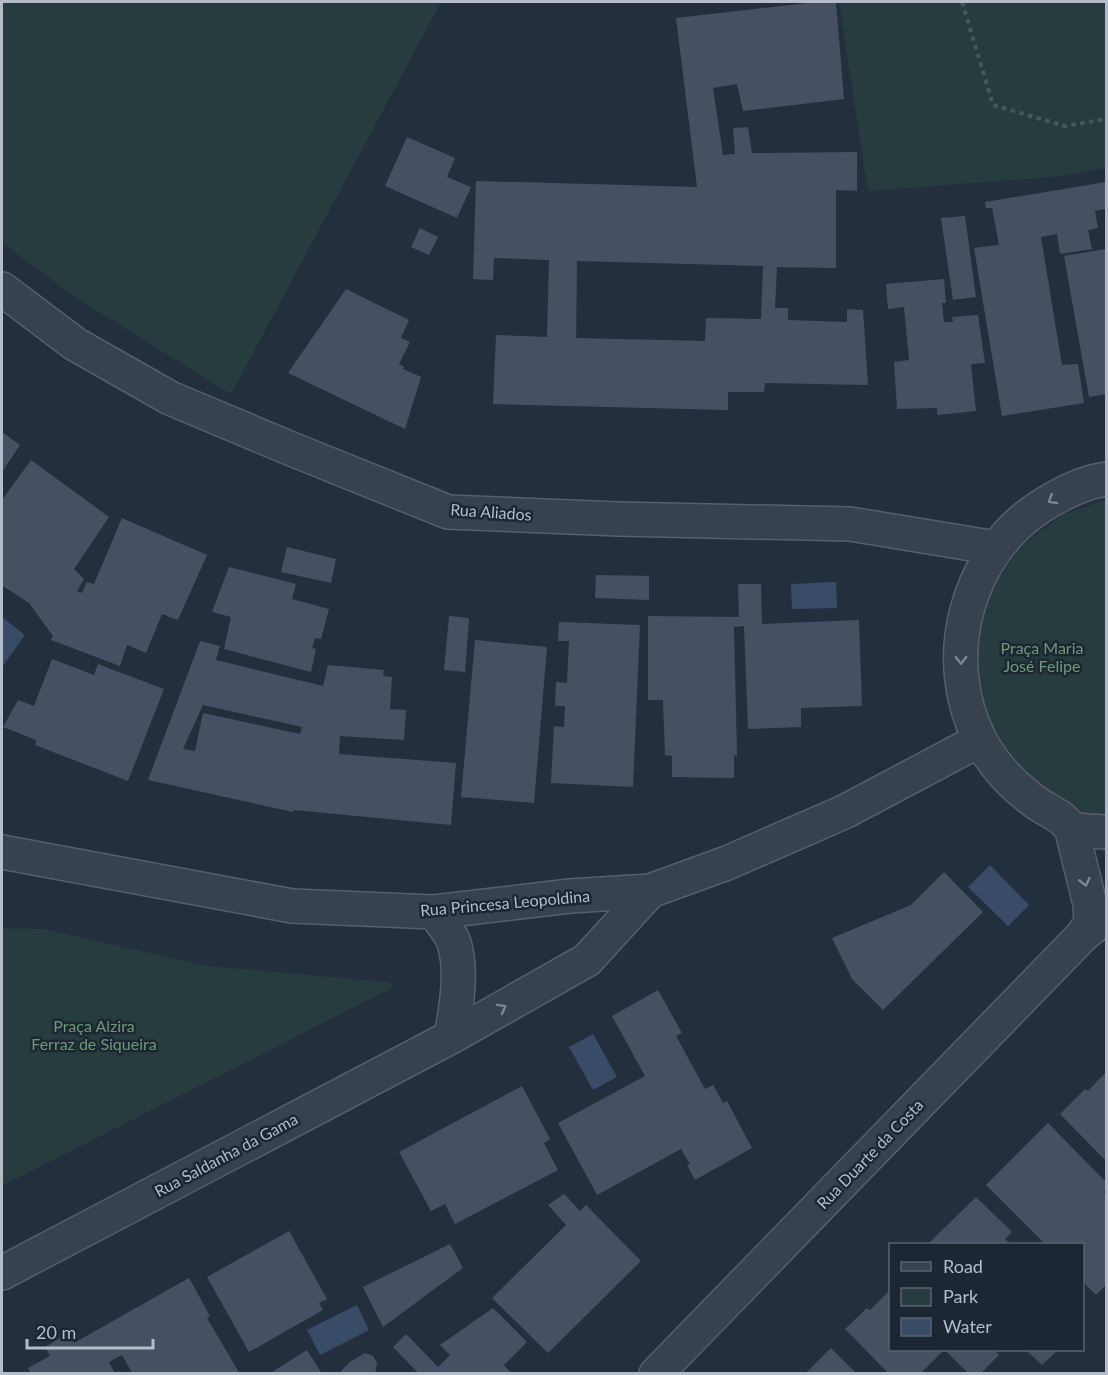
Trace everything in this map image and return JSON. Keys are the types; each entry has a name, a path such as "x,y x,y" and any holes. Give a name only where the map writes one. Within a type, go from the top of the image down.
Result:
{"street":[{"name":"Rua Aliados","path":"2,290 75,344 170,398 448,512 619,519 850,524 996,548"},
{"path":"1107,479 1058,495 1024,518 996,548 975,583 963,621 960,662 965,702 980,740 1002,772 1030,798 1062,818 1071,827 1107,832"},
{"name":"Rua Princesa Leopoldina","path":"2,852 292,906 434,912 570,896 650,891 727,863 843,812 980,740"},
{"name":"Rua Duarte da Costa","path":"656,1374 1095,925 1091,922 1090,904 1071,827"},
{"name":"Rua Saldanha da Gama","path":"2,1273 451,1037 587,960 650,891"},
{"path":"434,912 454,942 458,972 458,1001 451,1037"}],"path":[{"path":"962,2 993,105 1065,126 1107,119"}],"green space":[{"path":"2,2 441,2 231,394 75,297 2,243"},
{"path":"839,2 1106,2 1106,168 1052,177 868,191"},
{"name":"Praça Maria José Felipe","path":"1106,500 1106,818 1082,814 1035,787 1000,747 980,697 976,643 990,591 1021,546 1064,514"},
{"name":"Praça Alzira Ferraz de Siqueira","path":"2,928 43,929 208,966 387,982 393,985 388,990 2,1186"}],"water":[{"path":"836,582 837,608 792,609 791,584"},
{"path":"2,617 25,635 2,667"},
{"path":"990,865 1029,905 1008,926 968,887"},
{"path":"593,1034 617,1077 593,1090 569,1047"},
{"path":"357,1305 369,1330 320,1355 307,1330"}],"building":[{"path":"817,2 836,2 844,99 743,111 737,84 713,88 723,155 735,154 733,128 748,127 752,153 857,152 857,191 836,190 836,268 777,267 775,308 788,308 788,320 847,322 847,309 863,310 868,385 765,383 764,392 728,392 728,410 493,404 496,335 547,337 549,260 494,258 493,280 473,279 476,181 697,187 676,18","holes":["577,261 763,266 761,319 706,318 705,341 576,338"]},
{"path":"407,137 455,158 447,177 471,187 457,218 385,186"},
{"path":"1106,182 1106,209 1095,211 1098,228 1088,230 1092,249 1060,254 1057,234 1041,237 1062,365 1078,364 1084,403 1002,416 974,248 999,245 992,208 986,208 985,202"},
{"path":"965,216 976,297 953,300 941,218"},
{"path":"420,228 438,237 429,255 411,247"},
{"path":"1106,249 1106,394 1089,397 1064,256"},
{"path":"944,279 946,303 942,303 944,322 953,322 952,317 978,315 985,363 971,364 976,411 937,415 937,408 897,409 894,362 909,360 904,307 888,309 886,284"},
{"path":"346,289 409,320 401,338 410,342 399,364 404,367 403,369 421,377 405,429 288,373"},
{"path":"2,432 20,445 2,472"},
{"path":"31,460 109,517 74,569 84,579 77,591 82,593 87,582 94,584 122,518 207,555 178,620 162,614 146,653 127,645 120,666 51,640 53,636 29,603 3,586 2,589 2,500"},
{"path":"287,547 336,559 331,583 281,572"},
{"path":"229,567 296,584 292,599 329,609 321,639 315,638 312,648 316,649 311,672 224,649 231,617 212,612"},
{"path":"596,575 649,576 649,600 595,598"},
{"path":"738,584 761,584 762,624 859,620 862,706 801,708 801,727 748,729 744,626 734,627 737,756 734,755 734,778 672,777 672,756 665,755 663,700 648,700 648,616 739,617"},
{"path":"449,616 469,618 465,672 444,670"},
{"path":"559,622 640,625 633,787 551,783 554,726 564,727 565,706 555,706 556,682 567,683 569,641 558,641"},
{"path":"475,640 547,647 534,803 461,797"},
{"path":"200,641 220,646 216,660 323,686 328,665 384,670 383,676 392,677 390,709 406,710 404,740 340,736 339,754 456,763 451,825 294,810 293,812 148,780","holes":["203,705 302,727 300,734 203,713 195,751 183,749"]},
{"path":"52,659 94,675 98,664 164,689 128,781 35,745 36,740 3,727 18,700 34,706"},
{"path":"944,872 983,912 883,1010 852,979 832,938 911,905"},
{"path":"658,990 682,1033 676,1036 705,1089 713,1085 723,1103 727,1101 752,1148 695,1180 687,1165 690,1164 681,1149 597,1195 558,1123 645,1076 612,1016"},
{"path":"1106,1072 1106,1161 1060,1114 1085,1089 1088,1091"},
{"path":"522,1086 550,1139 544,1143 558,1170 455,1224 445,1204 431,1211 399,1152"},
{"path":"1048,1123 1106,1182 1104,1192 1106,1194 1106,1285 1096,1295 1084,1283 1084,1243 1044,1243 986,1185"},
{"path":"564,1194 580,1211 586,1205 641,1261 548,1353 492,1298 566,1225 548,1205"},
{"path":"976,1197 1012,1232 1005,1239 1010,1243 929,1243"},
{"path":"289,1231 327,1299 319,1303 323,1310 249,1352 207,1277"},
{"path":"450,1244 463,1268 383,1327 363,1287"},
{"path":"189,1278 210,1316 207,1318 240,1374 133,1374 122,1355 109,1362 115,1374 31,1374 28,1368 50,1356 45,1347 69,1333 74,1343"},
{"path":"889,1291 889,1351 943,1351 920,1374 889,1374 845,1329 867,1308 870,1310"},
{"path":"493,1308 527,1342 504,1365 512,1374 419,1374 393,1347 406,1334 438,1367 450,1355 440,1345"},
{"path":"831,1348 857,1374 805,1374"},
{"path":"307,1350 322,1374 269,1374"},
{"path":"946,1351 995,1351 999,1355 980,1374 969,1374"},
{"path":"1027,1351 1057,1351 1042,1365"},
{"path":"365,1353 373,1356 377,1363 375,1374 338,1374 350,1362"}]}
